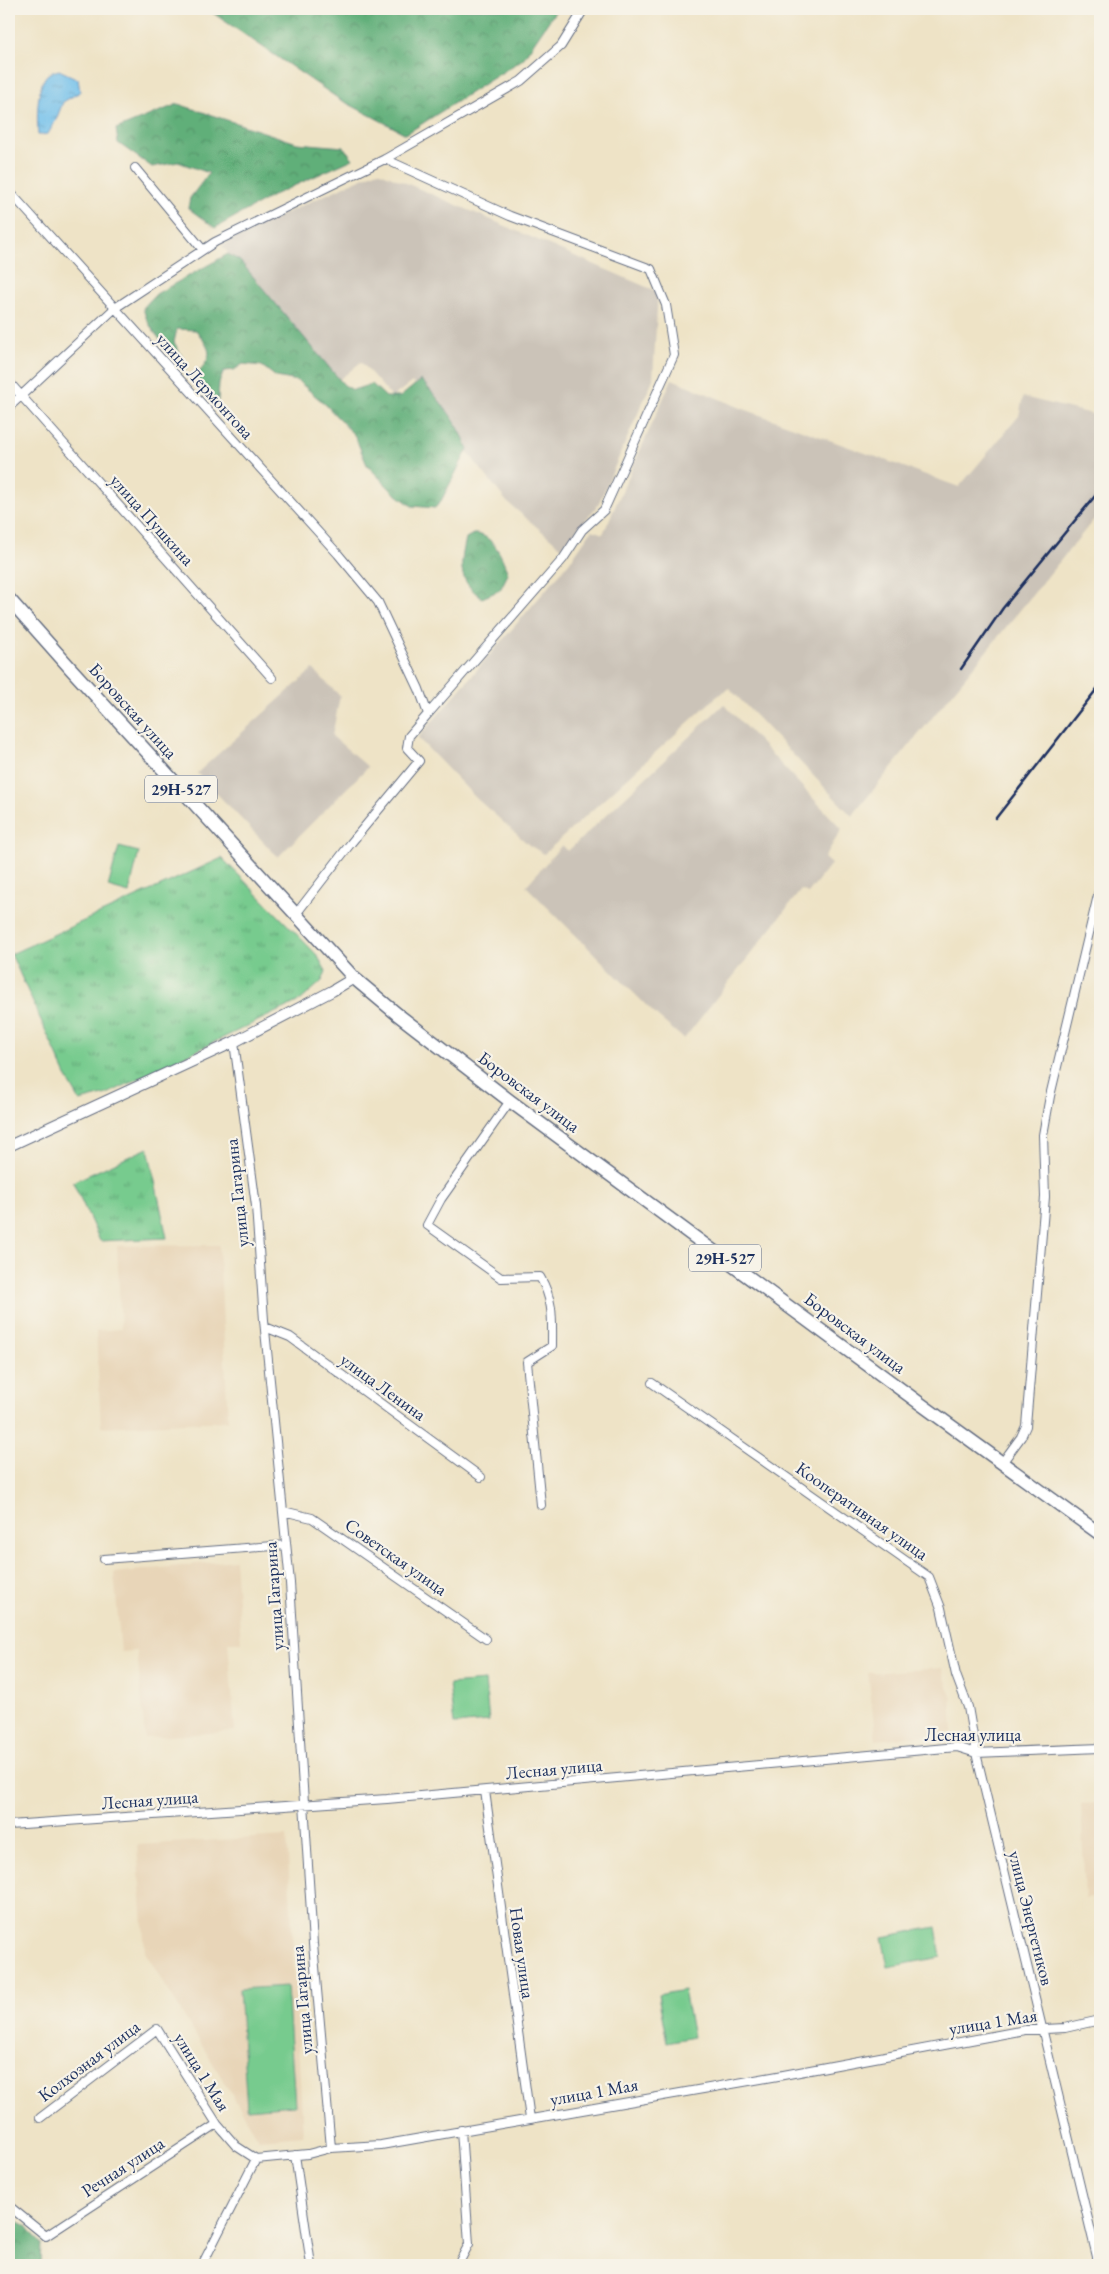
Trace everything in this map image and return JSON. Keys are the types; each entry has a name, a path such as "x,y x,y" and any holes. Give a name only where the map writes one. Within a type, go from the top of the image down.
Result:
{"main road":[{"name":"Боровская улица","path":"9,599 124,728 354,978 397,1014 510,1101 1100,1534"}],"street":[{"path":"9,407 115,308 203,250 234,231 385,159 521,81 561,46 584,9"},
{"path":"296,914 351,843 419,761 407,748 409,736 563,559 582,530 604,510 674,355 666,305 651,268 510,216 385,159"},
{"path":"135,168 203,250"},
{"name":"улица Лермонтова","path":"9,191 338,554 378,602 411,672 428,714"},
{"name":"улица Пушкина","path":"9,382 272,678"},
{"path":"1002,1463 1022,1437 1026,1426 1045,1197 1043,1135 1050,1096 1100,887"},
{"path":"9,1146 234,1042 332,992 354,978"},
{"name":"улица Гагарина","path":"234,1042 256,1206 265,1327 286,1545 313,1944 331,2148"},
{"path":"510,1101 441,1199 427,1225 501,1278 540,1277 548,1291 552,1305 552,1346 527,1362 540,1505"},
{"name":"улица Ленина","path":"265,1327 290,1337 481,1477"},
{"name":"Кооперативная улица","path":"652,1383 929,1577 941,1608 956,1674 968,1707 976,1753"},
{"name":"Советская улица","path":"283,1511 312,1518 486,1639"},
{"path":"104,1560 286,1545"},
{"name":"Лесная улица","path":"9,1825 484,1791 882,1752 957,1747 976,1753 1100,1748"},
{"name":"улица Энергетиков","path":"976,1753 1099,2265"},
{"name":"Новая улица","path":"484,1791 530,2119"},
{"name":"улица 1 Мая","path":"156,2029 217,2124 236,2146 256,2160 308,2154 331,2148 381,2145 1025,2030 1065,2028 1100,2020"},
{"name":"Колхозная улица","path":"40,2118 156,2029"},
{"name":"Речная улица","path":"9,2206 46,2236 217,2124"},
{"path":"460,2261 469,2244 461,2130"},
{"path":"295,2155 310,2265"},
{"path":"202,2265 256,2160"}],"shaded area":[{"path":"378,171 658,292 653,379 598,505 562,548 507,502 412,382 392,397 361,362 339,380 222,246 244,232"},
{"path":"672,379 741,408 959,487 1019,416 1023,397 1100,416 1100,512 852,816 729,688 715,698 544,854 529,845 476,798 418,738 569,563 592,530 603,534"},
{"path":"313,669 340,696 332,736 368,767 278,857 197,773"},
{"path":"724,704 842,829 824,858 831,864 808,893 801,890 684,1039 658,1017 526,886 562,845 568,851"},
{"path":"219,1245 228,1421 101,1427 96,1331 121,1329 117,1246"},
{"path":"235,1560 241,1642 228,1642 235,1731 145,1738 137,1651 121,1652 114,1573"},
{"path":"942,1668 951,1696 953,1732 876,1740 868,1673"},
{"path":"1100,1803 1100,1896 1085,1898 1081,1804"},
{"path":"287,1836 303,2135 259,2139 145,1952 137,1845"}],"green space":[{"path":"207,9 557,9 523,59 406,134 339,99"},
{"path":"178,104 297,143 344,147 353,159 276,194 215,228 188,208 190,198 209,173 178,162 152,167 118,143 116,129"},
{"path":"228,254 240,261 344,385 353,390 372,384 386,397 400,397 421,380 442,404 454,421 468,449 441,501 435,508 412,506 393,492 367,465 355,436 326,405 298,381 276,377 262,366 243,364 234,370 224,371 219,383 218,401 206,397 200,392 193,381 209,356 207,346 196,330 177,329 174,342 187,366 184,371 150,326 143,308 156,294"},
{"path":"473,534 480,535 492,542 500,554 508,574 500,590 482,598 468,585 462,572 462,557 466,538"},
{"path":"119,847 139,852 129,893 108,887"},
{"path":"222,858 317,955 326,971 322,981 301,1000 107,1094 80,1101 68,1080 11,954"},
{"path":"148,1148 167,1238 100,1241 73,1182"},
{"path":"485,1681 489,1721 454,1724 449,1684"},
{"path":"936,1927 941,1957 888,1967 882,1937"},
{"path":"287,1986 295,2105 247,2109 239,1989"},
{"path":"684,1990 693,2037 667,2042 658,1995"},
{"path":"9,2217 27,2226 41,2244 40,2265 9,2265"}],"water":[{"path":"59,70 78,79 80,92 63,102 48,134 38,135 38,103 41,86 48,74"}],"railway":[{"path":"961,669 1003,608 1100,490"},
{"path":"996,818 1100,685"}]}
